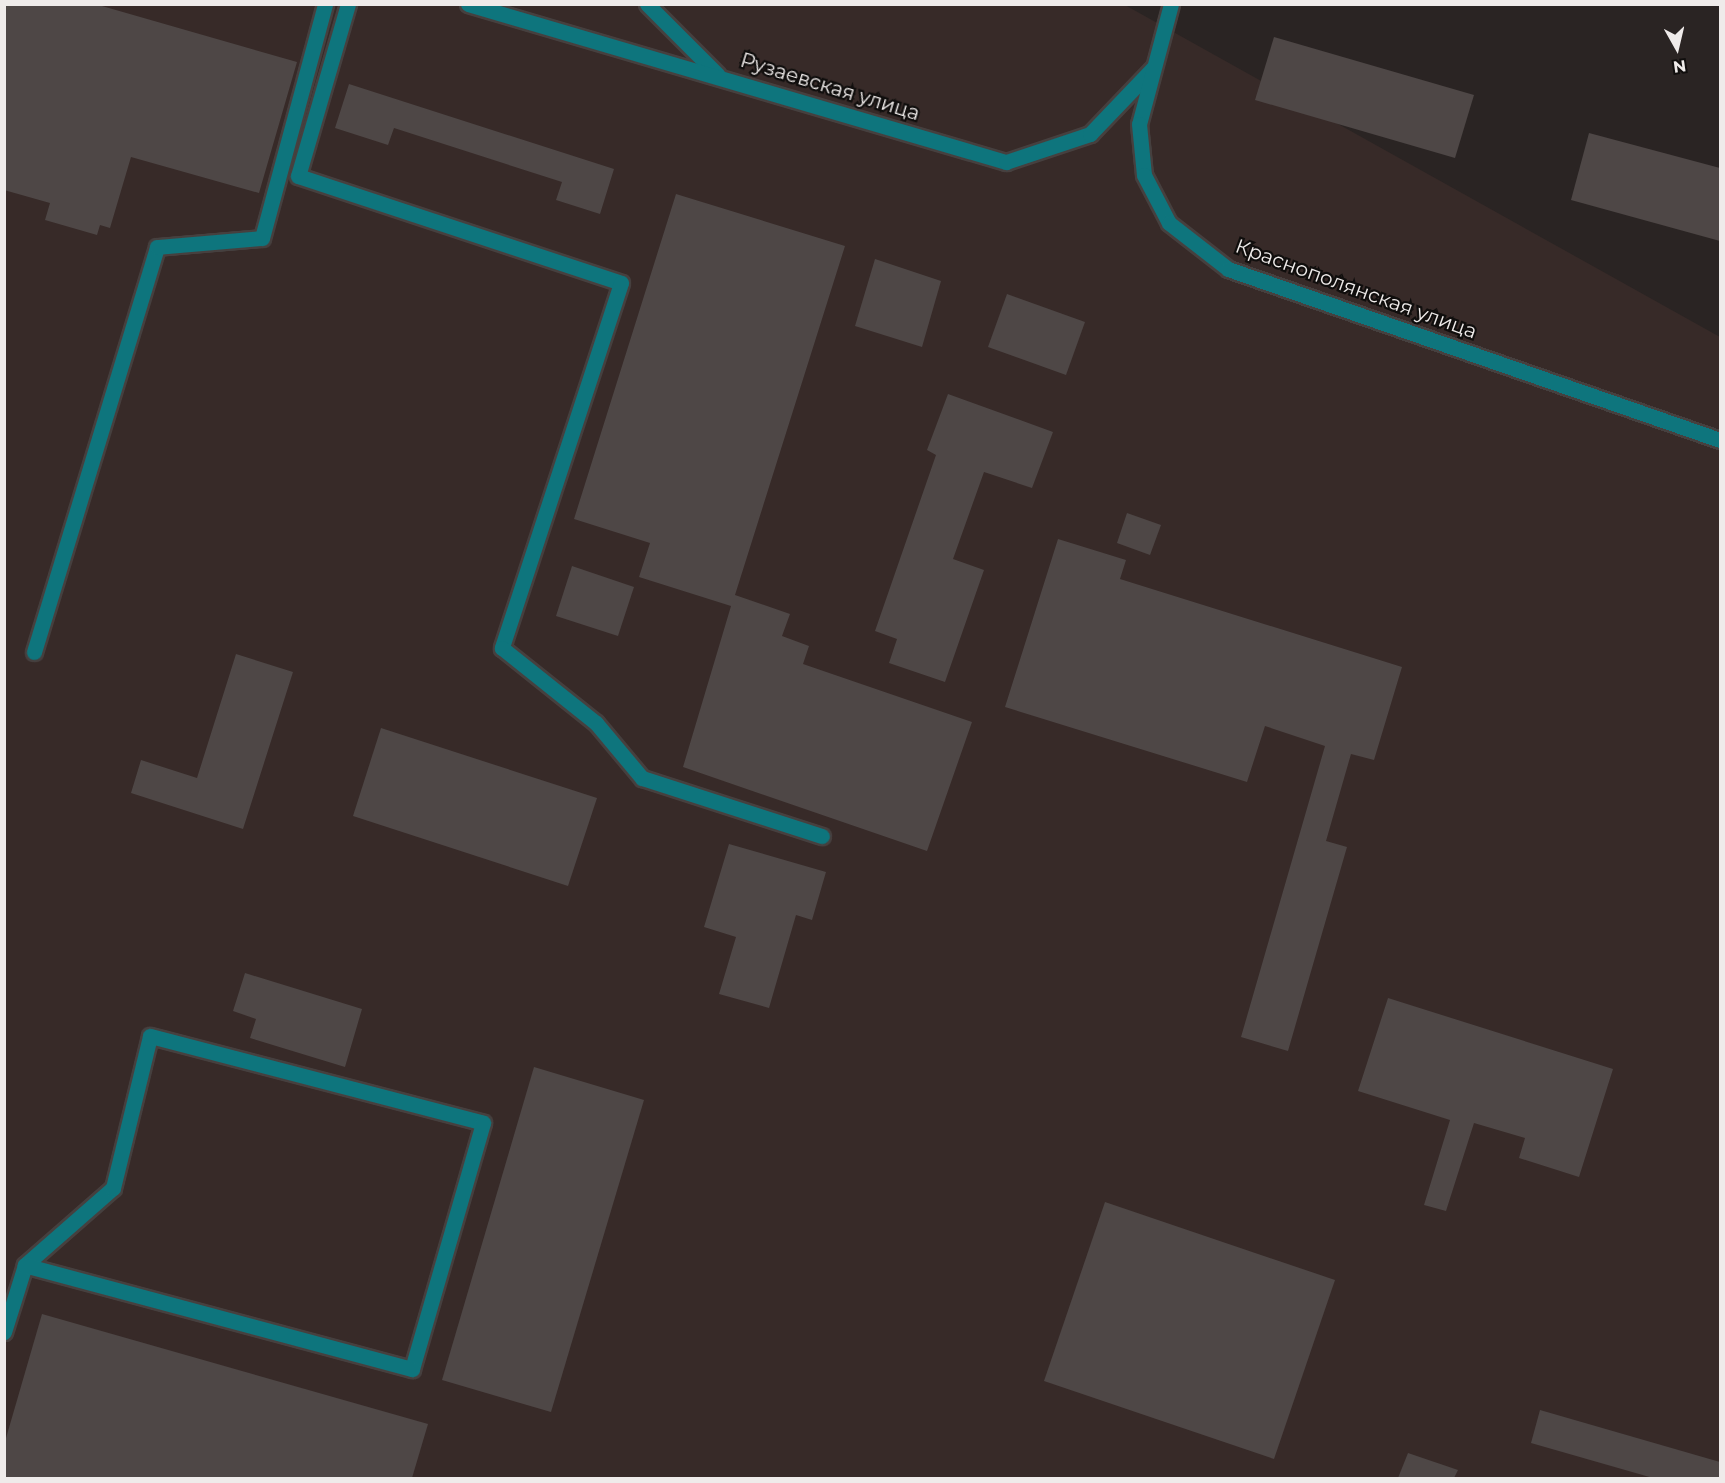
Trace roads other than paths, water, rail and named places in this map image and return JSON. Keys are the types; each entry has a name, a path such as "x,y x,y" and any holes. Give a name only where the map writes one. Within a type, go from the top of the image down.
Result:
{"street":[{"path":"34,652 157,247 262,238 325,4"},
{"path":"348,4 298,176 621,283 502,648 596,723 642,778 822,836"},
{"name":"Рузаевская улица","path":"468,4 718,75 1006,162 1090,134 1153,68"},
{"path":"647,4 718,75"},
{"name":"Краснополянская улица","path":"1171,4 1139,124 1144,175 1168,223 1228,269 1720,440"},
{"path":"4,1332 25,1265 113,1188 150,1036 483,1123 412,1369 25,1265"}]}
